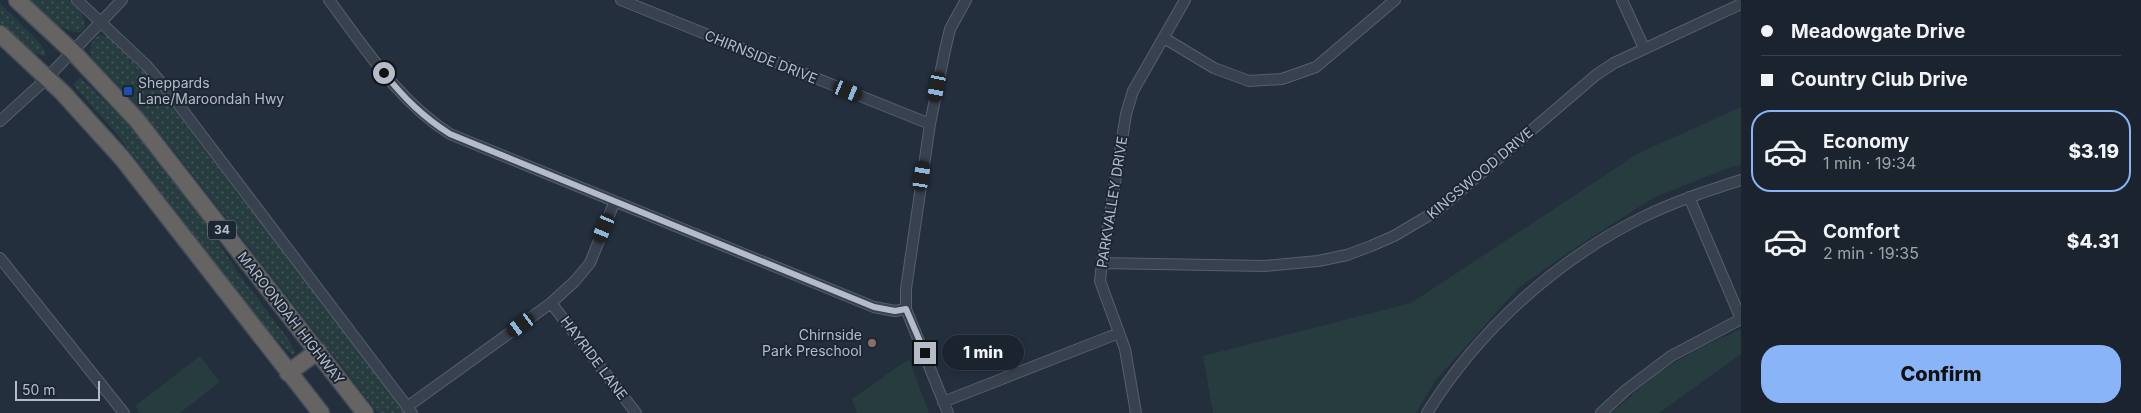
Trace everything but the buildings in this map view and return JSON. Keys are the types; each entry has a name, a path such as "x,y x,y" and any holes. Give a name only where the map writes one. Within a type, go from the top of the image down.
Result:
{"highway":[{"name":"MAROONDAH HIGHWAY","path":"17,0 73,52 136,119 365,413"},
{"name":"34","path":"0,34 48,78 128,165 320,413"},
{"path":"288,373 318,351"}],"street":[{"path":"77,0 146,65 169,92 410,410 552,303 575,281 590,263 614,203"},
{"path":"0,121 48,78 122,0"},
{"path":"329,0 394,86 410,104 429,121 450,134 614,203 874,307 895,311 906,309"},
{"name":"CHIRNSIDE DRIVE","path":"621,0 930,124"},
{"path":"948,413 906,309 907,270 930,124 950,29 966,0"},
{"name":"PARKVALLEY DRIVE","path":"1136,413 1127,357 1100,280 1102,263 1126,114 1133,91 1185,0"},
{"path":"1164,38 1214,68 1249,80 1282,79 1316,67 1395,0"},
{"path":"1622,0 1644,48"},
{"name":"KINGSWOOD DRIVE","path":"1102,263 1264,266 1318,261 1347,255 1371,246 1394,236 1438,210 1596,74 1644,48 1741,4"},
{"path":"1427,413 1440,392 1492,329 1547,278 1609,235 1642,217 1689,197 1741,180"},
{"path":"1601,413 1626,390 1671,356 1741,319 1689,197"},
{"path":"0,258 124,413"},
{"name":"HAYRIDE LANE","path":"552,303 636,413"},
{"path":"944,402 1119,333"}],"green space":[{"path":"30,0 69,0 82,15 85,27 81,32 59,26"},
{"path":"0,3 38,41 46,52 45,56 27,48 0,25"},
{"path":"100,35 109,37 151,79 406,413 378,413 185,165 133,101 92,58 89,50 94,39"},
{"path":"80,77 126,121 203,219 239,274 289,340 295,353 292,355 259,322 116,133 73,85"},
{"path":"1741,107 1741,165 1728,168 1653,198 1578,246 1519,287 1435,381 1416,413 1213,413 1203,356 1411,303 1639,153"},
{"path":"1741,329 1741,354 1659,413 1611,413 1660,371 1703,346"},
{"path":"200,356 220,382 180,413 140,413 135,406"},
{"path":"909,359 929,413 857,413 852,399"}],"place":[{"name":"Sheppards Lane/Maroondah Hwy","path":"128,91"},
{"name":"Chirnside Park Preschool","path":"872,343"}],"route":[{"path":"384,73 410,104 429,121 450,134 614,203 874,307 895,311 906,309 925,353"}]}
